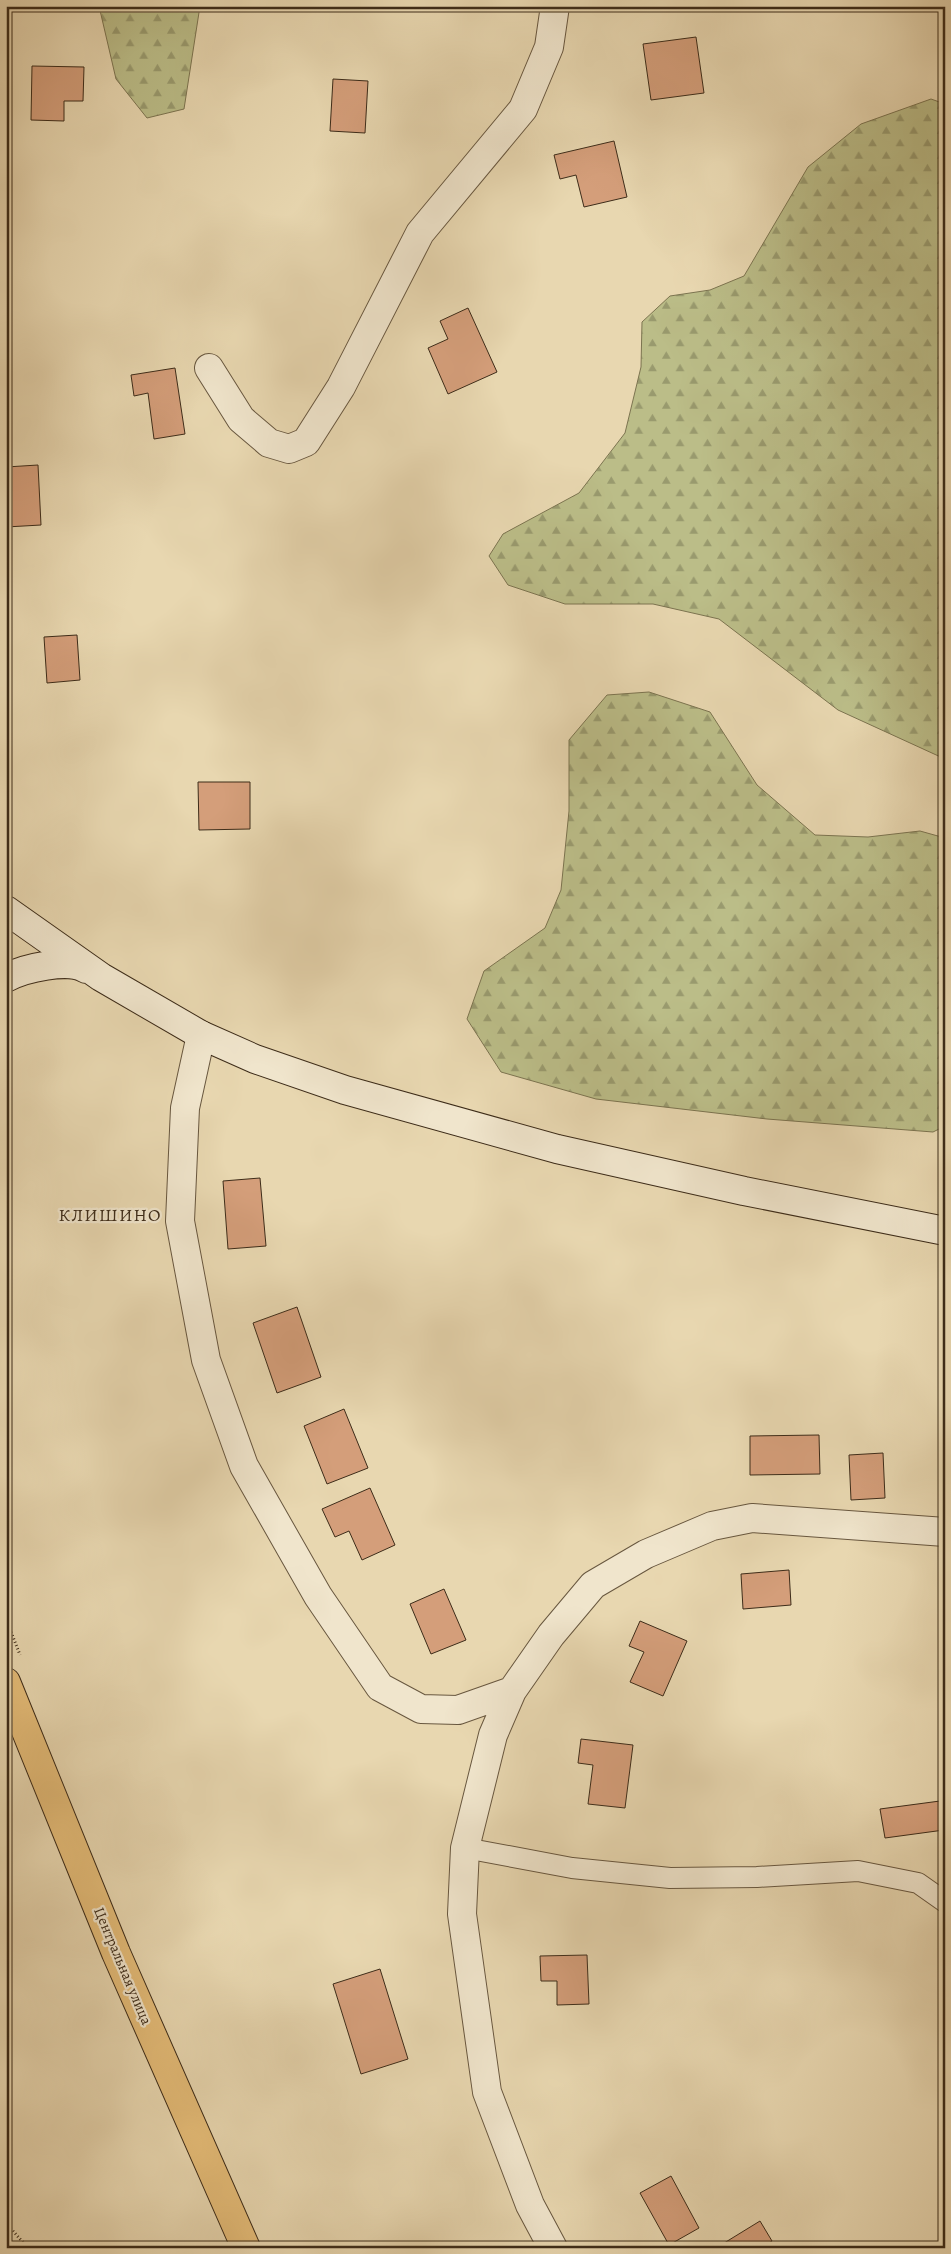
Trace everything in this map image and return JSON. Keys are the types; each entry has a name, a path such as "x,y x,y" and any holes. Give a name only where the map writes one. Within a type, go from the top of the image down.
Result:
{"main road":[{"name":"Центральная улица","path":"6,1682 113,1944 246,2248"}],"street":[{"path":"209,368 241,419 269,443 289,449 306,442 341,387 420,234 523,109 549,47 555,6"},
{"path":"6,910 101,978"},
{"path":"6,978 45,966 78,964 201,1035 255,1059 345,1090 557,1149 744,1192 945,1231"},
{"path":"201,1035 185,1108 180,1221 206,1360 244,1466 318,1596 380,1687 422,1709 458,1710 512,1691"},
{"path":"553,2248 530,2205 488,2092 462,1914 465,1848 493,1735 512,1691 551,1635 593,1585 646,1554 712,1526 752,1518 945,1532"}],"lane":[{"path":"465,1848 572,1868 670,1878 757,1877 858,1870 918,1883 945,1902"}],"path":[{"path":"6,2223 28,2248"}],"green space":[{"path":"99,6 200,6 184,109 147,118 116,79"},
{"path":"931,99 945,104 945,759 838,710 719,619 653,604 565,604 508,585 489,556 503,534 579,493 625,433 641,367 642,322 670,296 710,290 744,276 808,167 861,124"},
{"path":"649,692 710,712 757,785 815,835 868,837 920,831 945,838 945,1126 933,1132 767,1119 596,1099 501,1072 467,1019 484,971 545,928 561,890 569,811 569,740 607,695"}],"building":[{"path":"696,37 704,93 651,100 643,44"},
{"path":"32,66 84,67 83,101 64,101 64,121 31,120"},
{"path":"333,79 368,81 365,133 330,131"},
{"path":"614,141 627,197 584,207 576,175 560,179 554,155"},
{"path":"468,308 497,372 448,394 428,348 448,339 440,321"},
{"path":"175,368 185,434 154,439 148,393 134,396 131,375"},
{"path":"38,465 41,525 6,527 6,467"},
{"path":"77,635 80,680 47,683 44,637"},
{"path":"198,782 250,782 250,829 199,830"},
{"path":"260,1178 266,1246 228,1249 223,1181"},
{"path":"297,1307 321,1377 277,1393 253,1323"},
{"path":"344,1409 368,1468 327,1484 304,1426"},
{"path":"819,1435 820,1474 750,1475 750,1436"},
{"path":"883,1453 885,1498 851,1500 849,1455"},
{"path":"370,1488 395,1545 362,1560 349,1531 335,1537 322,1509"},
{"path":"789,1570 791,1605 743,1609 741,1574"},
{"path":"444,1589 466,1640 431,1654 410,1604"},
{"path":"640,1621 687,1641 663,1696 630,1682 644,1652 629,1646"},
{"path":"581,1739 633,1745 625,1808 588,1804 593,1765 578,1763"},
{"path":"940,1801 944,1830 885,1838 880,1809"},
{"path":"587,1955 589,2004 557,2005 557,1981 541,1981 540,1956"},
{"path":"380,1969 408,2059 361,2074 333,1984"},
{"path":"671,2176 699,2228 669,2245 640,2193"},
{"path":"760,2221 772,2241 761,2248 716,2248"}],"district":[{"name":"КЛИШИНО","path":"110,1215"}]}
